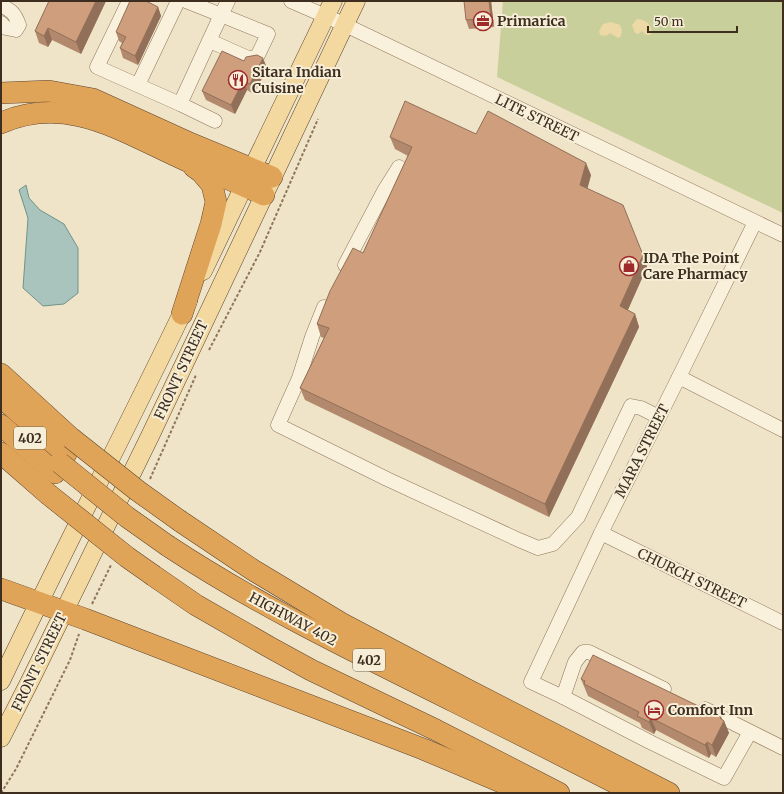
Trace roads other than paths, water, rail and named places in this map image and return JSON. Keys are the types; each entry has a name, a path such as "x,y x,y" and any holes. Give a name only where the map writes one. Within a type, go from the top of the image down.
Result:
{"highway":[{"path":"1,93 49,91 93,99 192,144 249,177 268,186"},
{"path":"1,123 25,115 58,113 78,116 116,127 174,155 201,172 207,178 212,185 216,202 211,224 182,314"},
{"path":"174,155 249,177"},
{"path":"1,374 63,457"},
{"path":"1,397 63,457"},
{"name":"HIGHWAY 402","path":"1,412 63,457 122,512 171,539 204,569 280,613 367,659 635,793"},
{"path":"1,425 63,457 138,491 171,539 226,595 362,669 608,793"},
{"name":"402","path":"1,453 46,498 119,561 154,576 196,605 278,652 559,793"},
{"path":"1,472 46,498"},
{"path":"171,539 253,570 341,623 669,793"},
{"path":"1,589 85,619 423,749 527,793"}],"main road":[{"name":"FRONT STREET","path":"1,681 38,603 249,177 335,16 356,1"},
{"name":"FRONT STREET","path":"1,738 154,426 268,186 335,16"}],"street":[{"path":"129,1 98,67 216,121"},
{"path":"138,85 178,1"},
{"path":"186,1 268,34 257,57 248,58 210,40"},
{"path":"180,104 228,1"},
{"name":"LITE STREET","path":"291,1 335,16 783,235"},
{"path":"1,6 8,8 15,15 19,25 16,30 6,28 1,23"},
{"path":"338,280 384,191 399,167"},
{"name":"MARA STREET","path":"563,697 532,682 601,533 660,417 755,222"},
{"path":"330,294 312,337 299,378 278,425 387,479 538,548 553,544 578,517 631,406 642,408 660,417"},
{"path":"679,377 783,430"},
{"name":"CHURCH STREET","path":"601,533 783,623"},
{"path":"675,695 589,652 583,652 575,662 563,697 724,778 750,732"},
{"path":"697,705 783,748"}],"water":[{"path":"26,185 29,198 40,210 64,224 78,248 78,293 64,304 43,306 23,288 28,218 19,190"}],"place":[{"name":"Primarica","path":"483,21"},
{"name":"Sitara Indian Cuisine","path":"238,80"},
{"name":"IDA The Point Care Pharmacy","path":"629,266"},
{"name":"Comfort Inn","path":"654,710"}]}
